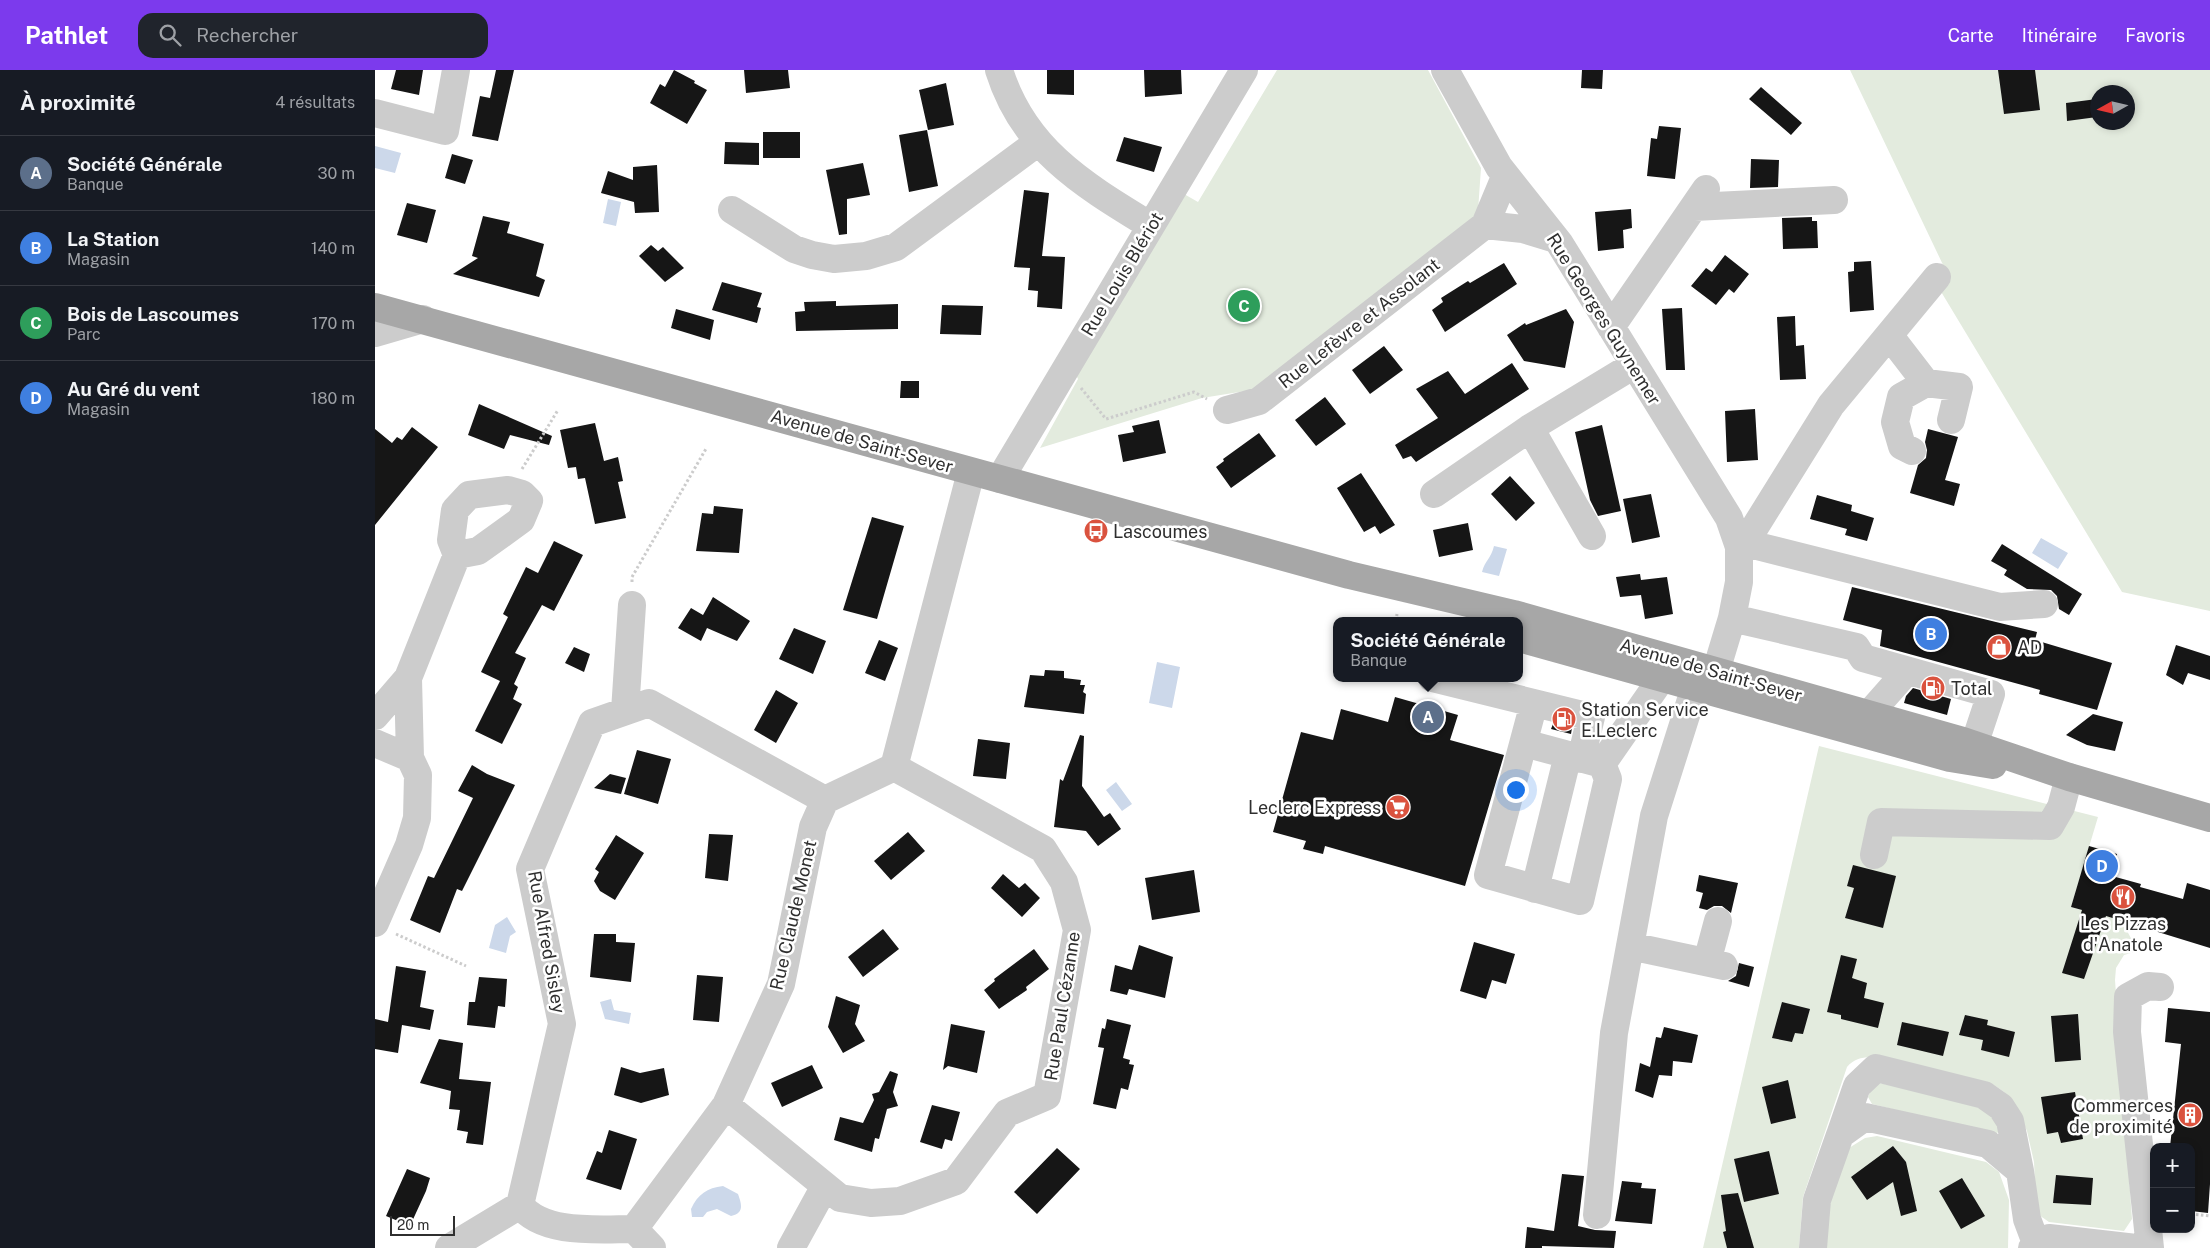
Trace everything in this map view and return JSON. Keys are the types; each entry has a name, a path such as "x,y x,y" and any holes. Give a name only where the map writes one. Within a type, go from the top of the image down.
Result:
{"main road":[{"name":"Avenue de Saint-Sever","path":"375,307 1349,575 1522,617"},
{"name":"Avenue de Saint-Sever","path":"1349,575 1459,617"},
{"name":"Avenue de Saint-Sever","path":"1523,617 1667,669"},
{"name":"Avenue de Saint-Sever","path":"1523,639 1869,714 1973,745 2069,778 2210,818"},
{"name":"Avenue de Saint-Sever","path":"1705,679 1950,758 2069,778"}],"street":[{"path":"375,113 445,132 456,70"},
{"path":"999,70 1019,115 1037,142 1083,184 1151,226"},
{"name":"Rue Louis Blériot","path":"1000,479 1244,70"},
{"name":"Rue Georges Guynemer","path":"1445,70 1505,177 1556,239 1729,518 1742,545"},
{"path":"732,210 794,249 834,259 866,256 896,248 1037,142"},
{"name":"Rue Lefèvre et Assolant","path":"1227,410 1259,401 1485,225 1505,177"},
{"path":"1611,327 1700,198 1834,200"},
{"path":"1485,225 1523,229 1556,239"},
{"path":"1597,1215 1614,1033 1654,816 1705,679 1732,618 1739,582 1742,545 1831,406 1937,277"},
{"path":"375,333 423,319"},
{"path":"1889,335 1926,383"},
{"path":"1434,494 1530,428 1634,365"},
{"path":"1912,451 1902,446 1895,422 1901,397 1926,383 1959,387 1951,420"},
{"path":"1530,428 1592,536"},
{"path":"825,800 894,767 971,472"},
{"path":"375,716 408,678 457,555 451,540 455,510 469,495 508,490 522,494 529,501 521,520 478,551 457,555"},
{"path":"1742,545 2000,607 2044,604"},
{"path":"625,711 632,605"},
{"path":"1732,618 1856,648 1863,658 1991,694 1973,745 1933,753"},
{"path":"1584,759 1667,669"},
{"path":"1869,714 1907,670"},
{"path":"383,928 417,818 418,775 410,758 408,678"},
{"path":"1449,682 1591,717 1584,759 1535,889"},
{"path":"1524,743 1584,759 1608,779 1580,901 1488,875 1534,702"},
{"name":"Rue Alfred Sisley","path":"520,1204 562,1024 530,870 592,722 649,703 825,800"},
{"path":"375,743 410,758"},
{"name":"Rue Paul Cézanne","path":"726,1105 840,1198 871,1203 900,1201 956,1181 1007,1114 1047,1096 1077,930 1064,882 1043,849 894,767"},
{"path":"1875,855 1881,822 2050,826 2061,807 2069,778"},
{"name":"Rue Claude Monet","path":"520,1204 528,1215 568,1228 643,1238 726,1105 781,984 813,827 825,800"},
{"path":"1630,946 1715,964 1718,921"},
{"path":"2150,1248 2127,1032 2128,997 2149,986 2160,987"},
{"path":"1813,1248 1817,1200 1857,1086 1876,1068 1984,1095 2001,1107 2010,1121 2027,1219 2034,1246 2049,1238 2136,1248"},
{"path":"1840,1136 1865,1117 1988,1144 2019,1171"},
{"path":"791,1248 825,1186"},
{"path":"449,1248 520,1204"}],"path":[{"path":"1081,387 1106,418 1194,392 1227,410"},
{"path":"508,490 558,410"},
{"path":"632,605 631,577 707,447"},
{"path":"383,928 466,966"},
{"path":"2195,1214 2210,1216"}],"shaded area":[{"path":"1277,70 1428,70 1481,168 1478,211 1474,220 1264,388 1202,398 1040,448 1078,379 1076,375 1184,194 1198,202"},
{"path":"1850,70 2210,70 2210,611 2122,592 1940,290 1945,269"},
{"path":"1819,746 2098,817 2071,907 2121,920 2138,951 2124,955 2116,968 2115,980 2132,1219 2124,1231 2049,1222 2039,1215 2036,1205 2034,1162 2027,1131 2012,1101 1994,1085 1884,1058 1868,1057 1855,1060 1847,1067 1803,1197 1799,1248 1703,1248"},
{"path":"1874,1082 1984,1104 2000,1129 1996,1135 1872,1104 1868,1097"},
{"path":"1877,1136 1986,1162 1999,1172 2009,1200 2008,1248 1825,1248 1829,1206 1849,1148 1865,1138"}],"water":[{"path":"375,146 401,153 395,173 375,168"},
{"path":"608,199 621,202 616,226 603,223"},
{"path":"2041,538 2068,553 2058,569 2032,553"},
{"path":"1494,546 1507,549 1499,576 1482,572"},
{"path":"1157,662 1180,667 1172,708 1149,703"},
{"path":"1116,782 1132,804 1122,811 1106,790"},
{"path":"507,917 516,932 510,936 506,953 489,948 495,925"},
{"path":"611,999 614,1010 631,1013 629,1024 605,1019 600,1002"},
{"path":"723,1186 738,1194 741,1208 738,1213 731,1216 717,1209 707,1212 703,1217 692,1217 691,1209 700,1196 712,1188"}],"building":[{"path":"396,70 423,70 419,95 391,89"},
{"path":"496,70 514,70 498,141 472,136 480,96 490,98"},
{"path":"674,70 707,90 687,124 650,103 660,84 665,87"},
{"path":"744,70 788,70 790,88 746,93"},
{"path":"1047,70 1074,70 1074,95 1047,94"},
{"path":"1144,70 1181,70 1182,94 1145,97"},
{"path":"1582,70 1603,70 1602,89 1581,88"},
{"path":"1998,70 2035,70 2040,110 2004,114"},
{"path":"946,83 954,125 928,130 919,90"},
{"path":"1761,87 1802,123 1791,135 1749,99"},
{"path":"2090,100 2090,118 2067,121 2066,103"},
{"path":"1659,126 1681,128 1675,179 1647,176 1651,138 1657,139"},
{"path":"927,130 938,186 909,192 899,135"},
{"path":"763,132 800,132 800,158 763,158"},
{"path":"1124,137 1162,147 1154,172 1116,161"},
{"path":"725,142 759,143 759,165 724,164"},
{"path":"452,154 473,160 465,184 445,178"},
{"path":"1751,159 1779,160 1778,187 1750,188"},
{"path":"863,163 870,195 847,199 847,234 839,235 826,170"},
{"path":"657,165 659,212 635,213 634,202 601,193 608,171 633,180 633,167"},
{"path":"1024,190 1049,193 1042,256 1065,257 1062,309 1037,307 1038,291 1028,290 1030,268 1014,267"},
{"path":"407,203 436,210 427,243 397,235"},
{"path":"1631,209 1632,228 1623,230 1624,248 1598,251 1595,212"},
{"path":"483,216 510,222 507,233 544,244 536,276 545,280 539,297 453,274 478,258 472,256"},
{"path":"1812,217 1812,221 1817,221 1818,248 1783,249 1782,218"},
{"path":"651,245 658,251 663,247 684,268 665,282 639,256"},
{"path":"1725,255 1749,274 1734,293 1729,289 1716,305 1691,286 1706,268 1712,272"},
{"path":"1871,261 1874,310 1850,312 1848,272 1854,271 1854,262"},
{"path":"1504,263 1517,284 1445,332 1432,310 1443,302 1441,298 1468,281 1470,283"},
{"path":"722,282 762,293 757,307 761,308 757,323 712,310"},
{"path":"836,301 836,306 898,304 898,329 796,331 795,312 805,311 804,302"},
{"path":"942,305 983,306 981,335 940,334"},
{"path":"1682,308 1685,370 1666,370 1662,309"},
{"path":"676,309 714,320 710,340 671,328"},
{"path":"1566,309 1574,322 1565,368 1524,361 1507,335 1525,323 1526,325"},
{"path":"1795,316 1796,346 1804,345 1806,379 1780,380 1777,317"},
{"path":"1384,346 1403,370 1370,394 1352,370"},
{"path":"1512,363 1529,389 1416,462 1411,456 1403,459 1395,445 1438,418 1416,389 1448,371 1465,394"},
{"path":"901,381 919,381 919,398 900,398"},
{"path":"1325,397 1346,424 1316,446 1295,420"},
{"path":"479,404 552,436 549,445 510,435 504,449 468,435"},
{"path":"1755,409 1758,460 1727,462 1725,411"},
{"path":"1159,420 1166,453 1123,462 1118,435 1134,432 1132,426"},
{"path":"595,423 604,461 618,457 623,481 618,482 626,518 595,524 585,478 578,479 576,467 568,468 560,430"},
{"path":"1602,425 1621,511 1598,516 1590,500 1575,432"},
{"path":"412,427 438,447 375,525 375,429 392,443 397,437 402,440"},
{"path":"1928,429 1958,437 1945,480 1960,484 1954,506 1910,493 1918,465 1926,458 1925,442"},
{"path":"1259,433 1276,456 1231,488 1216,467 1224,461 1223,459"},
{"path":"1361,473 1395,525 1380,534 1375,526 1364,532 1337,488"},
{"path":"1510,476 1535,503 1516,521 1491,494"},
{"path":"1651,494 1660,537 1632,543 1623,499"},
{"path":"1817,495 1852,505 1851,511 1874,518 1867,541 1845,535 1847,529 1810,519"},
{"path":"714,506 743,509 739,553 696,551 702,513 713,514"},
{"path":"872,517 904,526 877,619 843,610"},
{"path":"1468,523 1473,550 1439,557 1433,530"},
{"path":"554,541 583,555 554,611 542,605 515,653 526,658 514,684 518,687 513,699 522,704 502,744 475,731 500,681 481,672 508,617 503,614 526,567 538,573"},
{"path":"2002,544 2082,594 2069,615 2059,609 2057,596 2051,590 2027,589 2004,575 2007,570 1991,561"},
{"path":"1640,574 1641,580 1667,577 1673,614 1645,619 1641,595 1620,597 1616,577"},
{"path":"1852,587 2037,632 2035,640 2112,663 2097,710 2039,694 2040,690 1880,646 1882,630 1843,620"},
{"path":"713,597 750,621 737,641 707,628 701,641 678,628 691,608 703,615"},
{"path":"794,628 826,641 813,674 779,659"},
{"path":"879,640 898,648 885,681 865,673"},
{"path":"2176,645 2210,656 2210,680 2188,673 2183,685 2166,675"},
{"path":"574,647 590,654 584,672 565,663"},
{"path":"1045,670 1064,671 1064,678 1081,680 1080,685 1085,685 1083,692 1086,694 1084,714 1024,707 1030,675 1044,676"},
{"path":"1913,688 1951,699 1947,715 1904,703 1906,696"},
{"path":"776,690 798,703 776,743 754,730"},
{"path":"1395,697 1458,715 1450,740 1504,755 1465,886 1325,846 1323,854 1303,849 1306,841 1273,832 1301,732 1333,740 1341,709 1388,722"},
{"path":"2093,714 2123,722 2115,751 2087,745 2066,735"},
{"path":"1553,724 1572,728 1571,734 1551,729"},
{"path":"1080,735 1084,736 1082,786 1104,817 1110,813 1121,829 1098,846 1086,831 1054,827 1060,779 1063,781"},
{"path":"978,739 1010,743 1006,779 973,776"},
{"path":"637,750 671,759 658,804 624,794"},
{"path":"472,765 487,774 515,785 462,891 457,889 440,933 410,920 428,876 434,878 473,798 458,791"},
{"path":"610,774 626,778 621,794 594,788"},
{"path":"908,832 925,851 891,880 874,861"},
{"path":"709,834 733,835 728,881 705,878"},
{"path":"616,835 644,853 615,900 600,891 594,881 599,872 595,869"},
{"path":"2089,846 2117,854 2112,876 2141,884 2140,887 2183,899 2187,883 2210,890 2210,948 2106,916 2084,979 2062,973 2082,910 2071,907"},
{"path":"1853,865 1896,876 1883,928 1845,918 1854,888 1847,886"},
{"path":"1194,870 1200,912 1152,920 1145,878"},
{"path":"1003,874 1019,888 1025,883 1040,898 1022,917 991,888"},
{"path":"1699,875 1738,883 1731,913 1722,906 1714,906 1707,910 1699,908 1703,893 1696,891"},
{"path":"883,929 899,949 863,977 848,957"},
{"path":"594,934 616,934 616,942 635,943 631,982 590,977"},
{"path":"1474,942 1515,954 1506,984 1492,980 1486,999 1460,991"},
{"path":"1139,945 1173,957 1165,998 1129,989 1127,995 1110,991 1115,965 1132,970"},
{"path":"1034,949 1049,969 1026,987 1027,990 999,1009 984,990 995,981 994,979"},
{"path":"1841,955 1857,959 1852,978 1867,983 1864,998 1884,1003 1878,1028 1841,1019 1841,1015 1827,1012"},
{"path":"1739,963 1754,967 1749,987 1728,981 1736,976"},
{"path":"396,966 426,971 420,1007 434,1010 430,1030 402,1025 398,1053 375,1049 375,1019 388,1022"},
{"path":"697,975 723,977 719,1022 693,1020"},
{"path":"479,977 507,979 505,1007 498,1006 495,1028 467,1025 469,1002 475,1002"},
{"path":"836,996 860,1005 855,1024 865,1041 843,1053 828,1027"},
{"path":"1782,1002 1810,1009 1803,1034 1795,1033 1792,1042 1772,1038"},
{"name":"Commerces de proximité","path":"2168,1008 2210,1012 2210,1184 2208,1213 2195,1211 2195,1143 2170,1143 2181,1044 2165,1042"},
{"path":"2078,1014 2081,1060 2055,1062 2051,1016"},
{"path":"1965,1015 1988,1020 1987,1025 2015,1032 2009,1057 1981,1050 1983,1040 1959,1035"},
{"path":"1107,1019 1131,1025 1123,1058 1130,1060 1129,1064 1134,1065 1128,1090 1121,1088 1116,1109 1093,1104 1104,1048 1098,1047 1102,1028 1105,1029"},
{"path":"1902,1022 1949,1032 1943,1056 1897,1045"},
{"path":"951,1024 985,1031 977,1073 948,1066 943,1070"},
{"path":"1664,1027 1698,1035 1692,1063 1673,1061 1672,1076 1659,1075 1653,1098 1635,1091 1640,1063 1650,1067 1656,1037 1661,1038"},
{"path":"439,1039 463,1043 459,1079 491,1082 483,1145 466,1143 468,1132 457,1130 460,1110 449,1109 451,1091 420,1083"},
{"path":"812,1065 823,1088 782,1107 771,1083"},
{"path":"621,1067 640,1073 664,1068 669,1095 641,1103 614,1095"},
{"path":"890,1071 898,1074 893,1092 898,1106 887,1109 879,1139 875,1138 872,1152 834,1140 840,1117 863,1123 874,1100 872,1094 879,1092"},
{"path":"1788,1080 1796,1118 1771,1124 1762,1087"},
{"path":"2075,1092 2083,1139 2061,1143 2058,1132 2047,1134 2041,1097"},
{"path":"932,1105 960,1112 952,1141 945,1139 942,1149 920,1142"},
{"path":"609,1130 637,1139 621,1190 586,1179 597,1151 602,1153"},
{"path":"1893,1146 1906,1162 1917,1211 1901,1216 1893,1182 1867,1200 1851,1177"},
{"path":"1057,1148 1080,1169 1037,1214 1014,1192"},
{"path":"1769,1151 1779,1194 1744,1202 1734,1159"},
{"path":"407,1169 430,1178 410,1226 386,1216"},
{"path":"1562,1174 1584,1176 1578,1226 1595,1230 1616,1231 1614,1248 1542,1246 1542,1248 1525,1248 1527,1227 1554,1231"},
{"path":"2056,1175 2093,1178 2091,1205 2053,1203"},
{"path":"1962,1178 1985,1216 1961,1229 1939,1191"},
{"path":"1622,1181 1642,1183 1641,1188 1656,1189 1652,1224 1615,1221"},
{"path":"1738,1193 1754,1248 1727,1248 1723,1232 1726,1231 1721,1195"}],"place":[{"name":"Bois de Lascoumes","path":"1244,306"},
{"name":"Lascoumes","path":"1096,531"},
{"name":"La Station","path":"1931,634"},
{"name":"AD","path":"1999,647"},
{"name":"Total","path":"1933,688"},
{"name":"Société Générale","path":"1428,717"},
{"name":"Station Service E.Leclerc","path":"1564,719"},
{"name":"Leclerc Express","path":"1398,807"},
{"name":"Au Gré du vent","path":"2102,866"},
{"name":"Les Pizzas d'Anatole","path":"2123,897"},
{"name":"Commerces de proximité","path":"2190,1115"}]}
